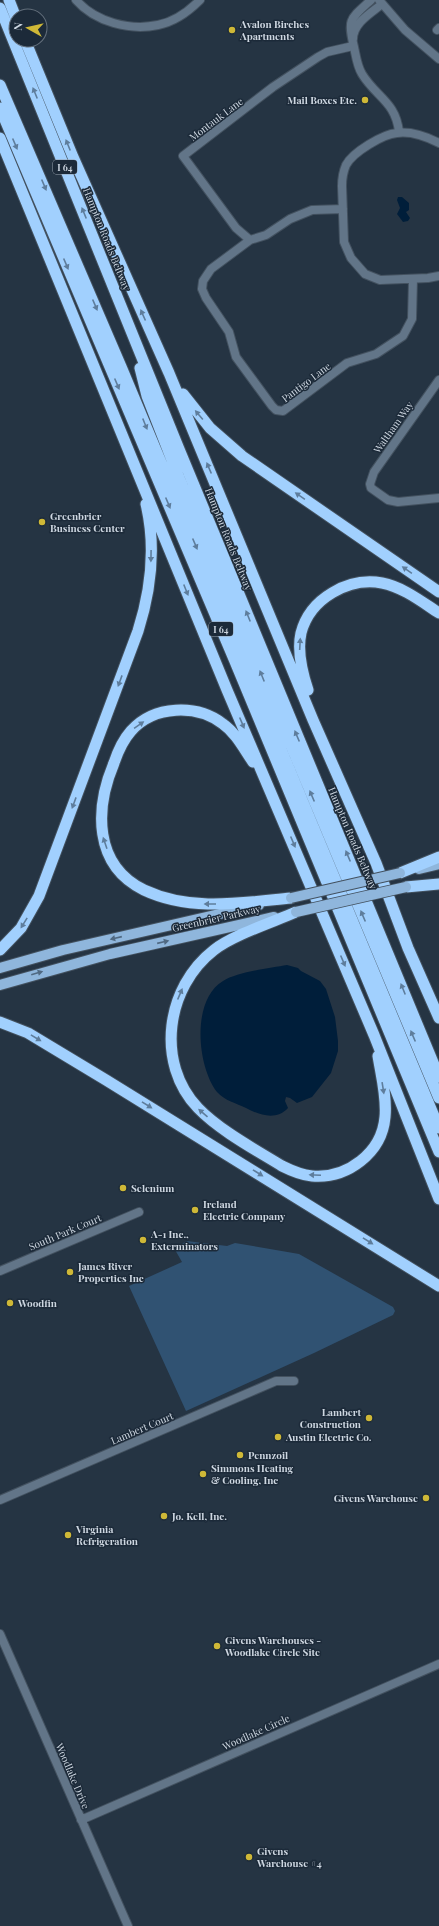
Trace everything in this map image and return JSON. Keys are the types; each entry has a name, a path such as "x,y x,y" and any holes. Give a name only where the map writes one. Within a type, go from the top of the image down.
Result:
{"highway":[{"name":"Hampton Roads Beltway","path":"0,8 276,686 439,1077"},
{"path":"28,48 73,157 159,350 326,750 376,863 408,948 439,1018"},
{"path":"0,85 126,376 439,1128"},
{"name":"I 64","path":"0,108 262,725 439,1152"},
{"path":"0,138 266,780 374,1035 439,1198"},
{"path":"130,327 147,396 179,478 439,1098"},
{"path":"159,350 185,398 206,423 225,442 439,592"},
{"path":"0,950 21,928 39,896 144,615 150,581 151,544 147,510 134,463"},
{"path":"326,750 301,664 301,633 311,612 333,592 350,584 368,582 387,584 400,589 439,613"},
{"path":"266,780 232,733 216,719 194,711 179,710 154,715 136,726 120,748 104,790 101,828 107,849 120,870 134,884 174,901 199,904 225,904 290,898"},
{"path":"400,873 439,857"},
{"path":"406,887 439,884"},
{"path":"296,912 236,938 215,949 199,964 186,981 174,1012 170,1040 173,1062 185,1092 198,1108 210,1118 282,1166 294,1172 312,1176 334,1174 352,1167 366,1156 373,1148 382,1129 385,1107 374,1035"},
{"path":"408,948 428,979 439,1004"},
{"path":"0,1022 28,1033 439,1286"}],"main road":[{"name":"Greenbrier Parkway","path":"0,968 76,947 439,864"},
{"name":"Greenbrier Parkway","path":"0,985 110,954 439,879"}],"street":[{"path":"76,0 95,16 113,23 136,27 158,25 175,19 200,0"},
{"path":"371,0 355,14 351,20 349,27 353,46 359,69 396,115 399,132"},
{"path":"353,46 353,33 356,28 381,2 405,30 439,59"},
{"name":"Montauk Lane","path":"250,240 236,228 183,156 273,88 318,57 327,52 353,46"},
{"path":"439,142 426,137 399,132 379,138 351,158 346,164 342,177 344,242 347,250 365,274 380,280 413,279 439,276"},
{"name":"Pantigo Lane","path":"343,209 312,210 290,219 266,235 250,240 211,269 203,281 202,289 229,332 236,356 272,406 280,411 283,411 347,363 376,354 403,336 412,319 413,279"},
{"name":"Waltham Way","path":"439,380 374,472 370,484 371,488 380,496 394,501 439,498"},
{"name":"South Park Court","path":"0,1271 139,1212"},
{"name":"Lambert Court","path":"0,1500 276,1381 294,1381"},
{"name":"Woodlake Drive","path":"0,1634 128,1926"},
{"name":"Woodlake Circle","path":"81,1820 439,1664"}],"shaded area":[{"path":"398,197 402,197 409,203 409,210 406,212 410,218 408,221 403,222 397,214 400,208 397,200"},
{"path":"287,965 298,968 320,981 326,989 335,1017 338,1051 331,1073 312,1097 297,1103 286,1097 285,1101 288,1108 273,1116 267,1116 231,1102 217,1092 210,1081 205,1066 200,1034 202,1018 206,1003 213,990 223,981 245,973"},
{"path":"187,1241 227,1246 235,1243 299,1254 393,1307 395,1311 393,1315 314,1353 186,1411 129,1286 182,1262 174,1248"}],"place":[{"name":"Avalon Birches Apartments","path":"232,30"},
{"name":"Mail Boxes Etc.","path":"365,100"},
{"name":"Greenbrier Business Center","path":"42,522"},
{"name":"Selenium","path":"123,1188"},
{"name":"Ireland Electric Company","path":"195,1210"},
{"name":"A-1 Inc., Exterminators","path":"143,1240"},
{"name":"James River Properties Inc","path":"70,1272"},
{"name":"Woodfin","path":"10,1303"},
{"name":"Lambert Construction","path":"369,1418"},
{"name":"Austin Electric Co.","path":"278,1437"},
{"name":"Pennzoil","path":"240,1455"},
{"name":"Simmons Heating & Cooling, Inc","path":"203,1474"},
{"name":"Givens Warehouse","path":"426,1498"},
{"name":"Jo. Kell, Inc.","path":"164,1516"},
{"name":"Virginia Refrigeration","path":"68,1535"},
{"name":"Givens Warehouses - Woodlake Circle Site","path":"217,1646"},
{"name":"Givens Warehouse #4","path":"249,1857"}]}
